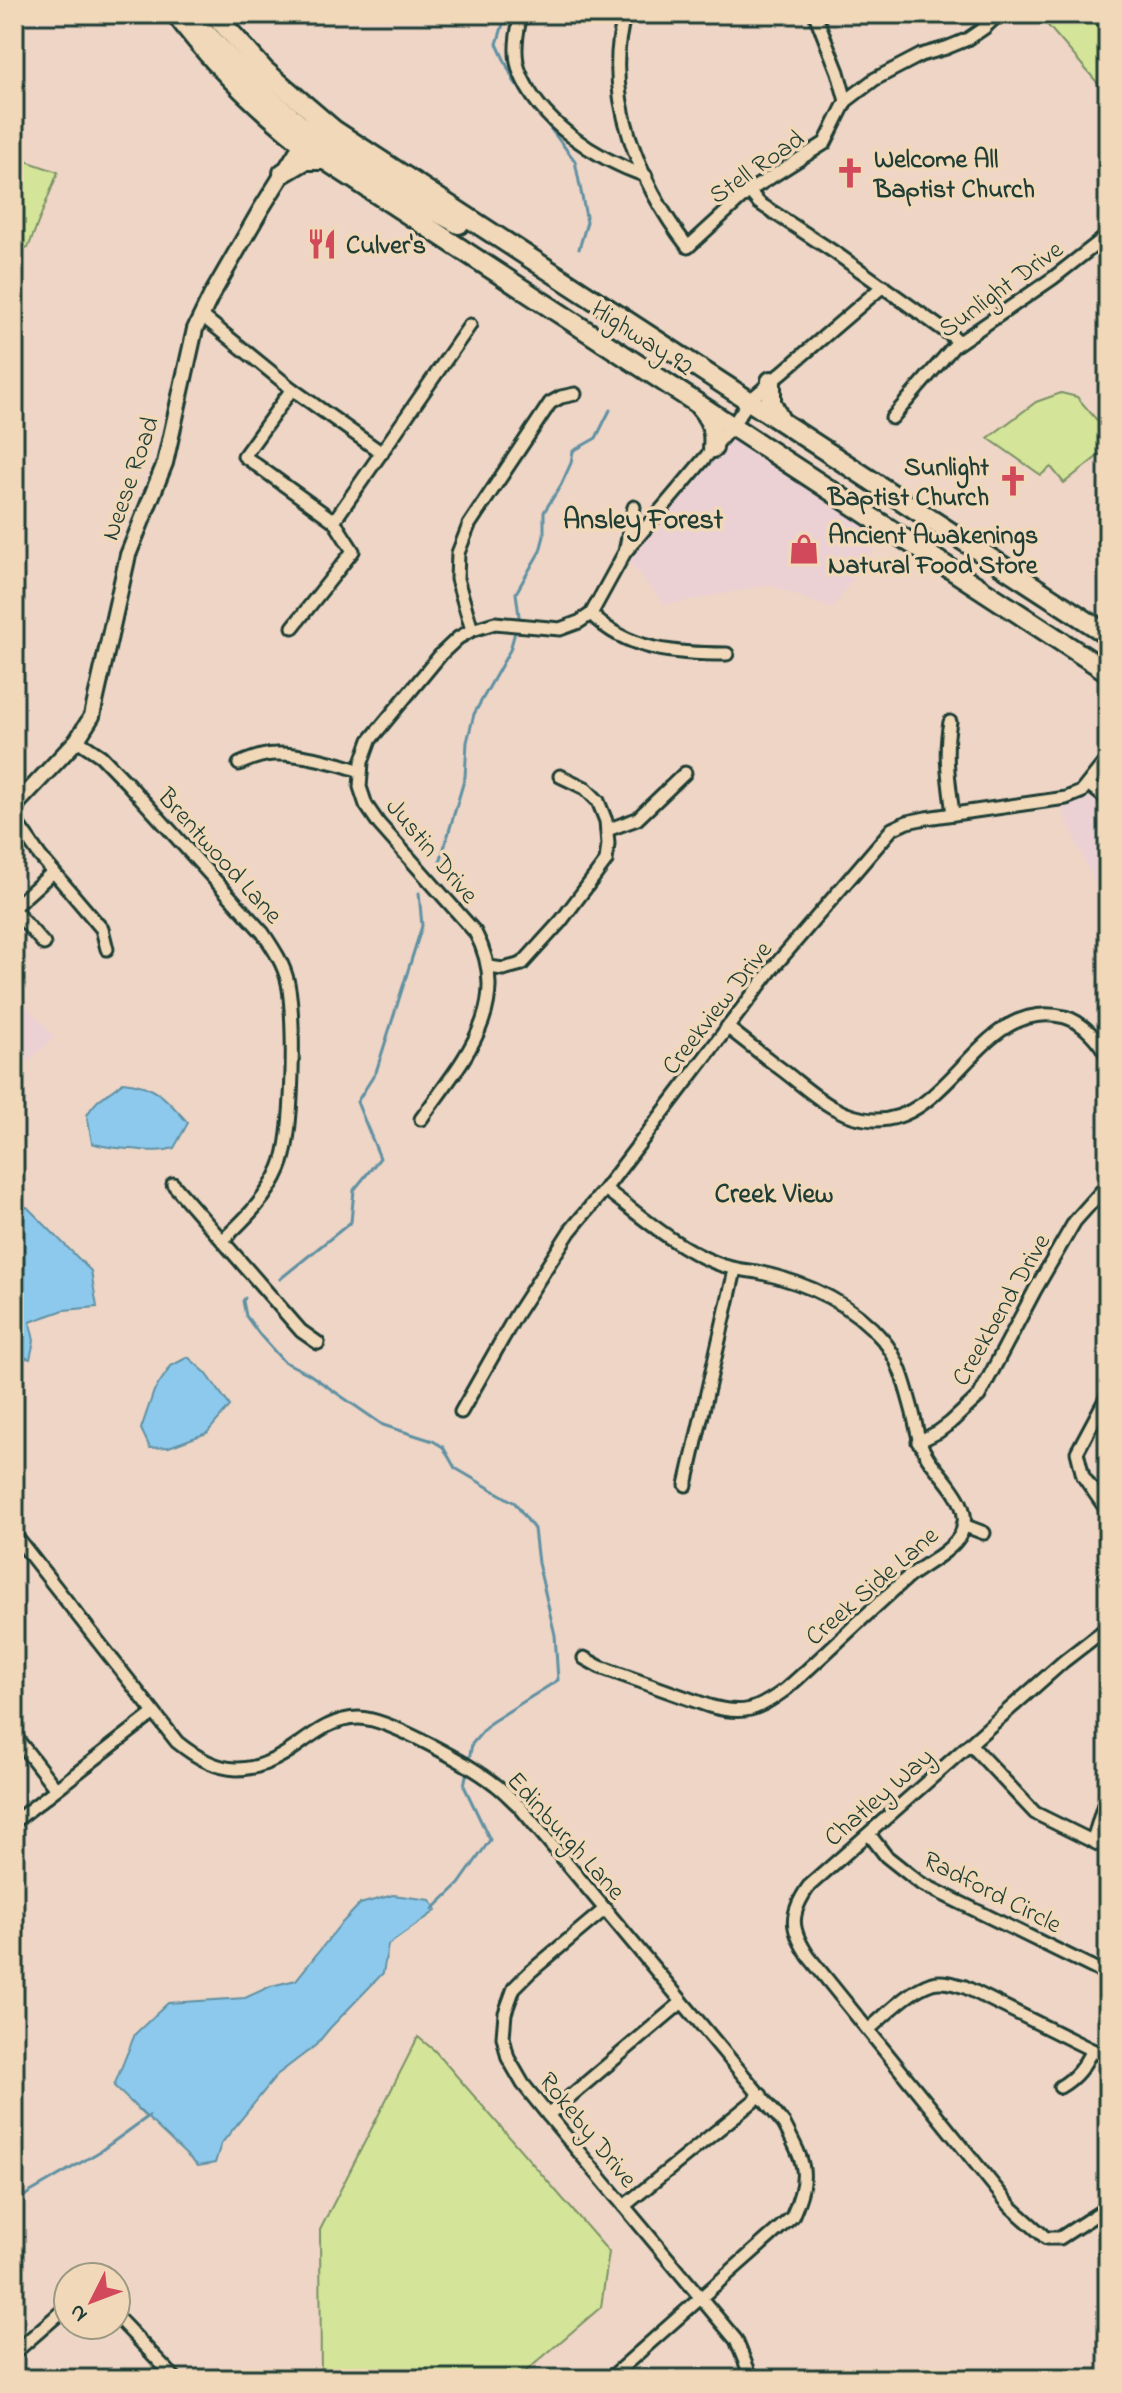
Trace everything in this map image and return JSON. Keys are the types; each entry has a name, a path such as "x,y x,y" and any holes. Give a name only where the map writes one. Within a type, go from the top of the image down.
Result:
{"main road":[{"name":"Highway 92","path":"176,14 226,74 278,123 310,131 430,209 459,224 492,234 1108,635"},
{"path":"188,14 266,95 310,131"},
{"name":"Highway 92","path":"214,14 264,70 310,131 325,160 1108,672"},
{"path":"278,123 288,144 286,168 305,160 325,160"},
{"path":"771,381 771,402 782,422"},
{"path":"696,402 711,422 713,448"}],"street":[{"path":"521,14 515,37 519,69 537,101 560,128 594,152 617,166 646,176"},
{"path":"625,14 618,94 630,139 646,176"},
{"path":"815,14 846,101"},
{"name":"Stell Road","path":"646,176 688,247 749,191 825,143 846,101 897,66 971,37 999,14"},
{"name":"Neese Road","path":"14,807 77,740 96,705 128,555 165,463 190,344 201,315 310,131"},
{"path":"749,191 759,203 959,341"},
{"name":"Sunlight Drive","path":"892,418 959,341 1053,278 1108,235"},
{"path":"239,764 254,757 276,753 338,763 361,771 370,740 458,638 495,623 560,629 591,614 625,552 732,426 749,401 883,286"},
{"path":"201,315 292,389 382,453"},
{"path":"334,521 470,325"},
{"path":"292,389 244,456 334,521 353,551 293,627"},
{"path":"472,630 457,579 458,553 469,525 550,403 575,394"},
{"path":"625,552 634,507"},
{"path":"591,614 604,627 625,640 687,654 727,654"},
{"path":"950,722 947,760 953,814"},
{"name":"Brentwood Lane","path":"77,740 101,756 128,784 263,933 276,952 287,979 291,1008 290,1094 281,1166 251,1213 223,1240"},
{"path":"1108,758 1088,784 1108,800"},
{"name":"Justin Drive","path":"361,771 360,787 366,805 397,845 475,932 485,950 489,967 490,989 475,1042 421,1119"},
{"path":"607,830 637,819 685,773"},
{"path":"489,967 503,969 522,964 561,921 606,861 607,830 598,801 585,788 560,776"},
{"name":"Creekview Drive","path":"461,1412 555,1253 772,969 892,829 907,822 1066,798 1081,792 1088,784"},
{"path":"14,819 53,872 102,929 107,949"},
{"path":"44,944 14,908 53,872"},
{"path":"727,1027 819,1100 848,1115 873,1120 898,1116 920,1104 1011,1022 1032,1016 1068,1018 1085,1027 1108,1058"},
{"path":"173,1184 301,1331 318,1343"},
{"name":"Creekbend Drive","path":"918,1442 950,1423 979,1396 1075,1221 1108,1184"},
{"name":"Creek Side Lane","path":"584,1658 600,1667 709,1706 727,1711 755,1709 786,1689 909,1577 952,1544 960,1535 964,1516 957,1496 918,1442 902,1375 881,1337 835,1299 819,1290 768,1275 735,1270 692,1251 605,1189"},
{"path":"686,1485 735,1270"},
{"path":"1108,1394 1077,1452 1083,1476 1108,1512"},
{"path":"963,1525 984,1533"},
{"name":"Edinburgh Lane","path":"14,1534 177,1742 198,1758 219,1767 243,1769 265,1765 318,1730 338,1721 361,1718 391,1727 441,1751 495,1784 519,1806 784,2124 802,2158 805,2180 792,2217 609,2379"},
{"name":"Chatley Way","path":"1108,1627 1064,1661 809,1886 800,1898 793,1927 809,1957 1011,2207 1046,2238 1060,2238 1108,2207"},
{"path":"14,1822 154,1713"},
{"path":"14,1735 56,1789"},
{"path":"970,1744 1035,1813 1108,1849"},
{"path":"1093,1840 1108,1791"},
{"name":"Radford Circle","path":"869,1834 886,1856 920,1883 1108,1975"},
{"name":"Rokeby Drive","path":"605,1909 514,1988 505,2013 503,2037 508,2058 523,2084 548,2115 736,2340 752,2379"},
{"path":"868,2030 921,1989 935,1982 950,1983 965,1987 1108,2058"},
{"path":"548,2115 682,2002"},
{"path":"1060,2087 1074,2079 1092,2050"},
{"path":"624,2206 761,2095"},
{"path":"14,2353 52,2320"},
{"path":"132,2333 176,2379"}],"shaded area":[{"path":"720,430 886,531 832,609 770,585 665,605 622,553"},
{"path":"1098,792 1108,799 1108,906 1099,895 1060,804"},
{"path":"14,992 55,1037 14,1074"}],"green space":[{"path":"1038,14 1108,14 1108,95"},
{"path":"14,157 58,172 28,248 14,245"},
{"path":"1061,393 1077,397 1108,433 1108,448 1064,483 1051,467 1041,475 988,438 1036,402"},
{"path":"418,2037 435,2051 609,2252 601,2307 517,2379 321,2379 320,2230"}],"water":[{"path":"123,1082 153,1090 188,1123 174,1148 111,1148 92,1143 87,1115 99,1100"},
{"path":"27,1207 91,1271 97,1307 64,1310 30,1322 34,1341 30,1359 14,1354 14,1209"},
{"path":"188,1357 206,1373 230,1406 207,1433 169,1447 150,1448 141,1429 154,1391 171,1366"},
{"path":"393,1895 430,1900 437,1910 388,1945 383,1973 316,2045 278,2074 221,2144 215,2163 198,2166 114,2086 135,2034 168,2003 245,1998 271,1986 296,1980 360,1904"}],"waterway":[{"path":"506,14 497,44 514,81 533,106"},
{"path":"538,112 575,161 587,222 579,249"},
{"path":"519,616 516,593 540,551 544,536 544,512 561,485 573,451 596,438 610,410"},
{"path":"440,862 465,777 467,742 474,714 510,650 515,632"},
{"path":"280,1279 351,1222 354,1190 380,1158 357,1102 376,1072 422,926 419,893"},
{"path":"245,1298 246,1316 283,1361 309,1374 383,1425 443,1447 455,1468 515,1503 534,1529 538,1563 555,1635 558,1680 490,1723 472,1744 464,1786 490,1840 459,1884 433,1909"},
{"path":"14,2205 27,2194 99,2152 149,2116"}],"place":[{"name":"Welcome All Baptist Church","path":"850,173"},
{"name":"Culver's","path":"322,244"},
{"name":"Sunlight Baptist Church","path":"1013,481"},
{"name":"Ancient Awakenings Natural Food Store","path":"804,549"}],"district":[{"name":"Ansley Forest","path":"643,518"},
{"name":"Creek View","path":"774,1192"}]}
